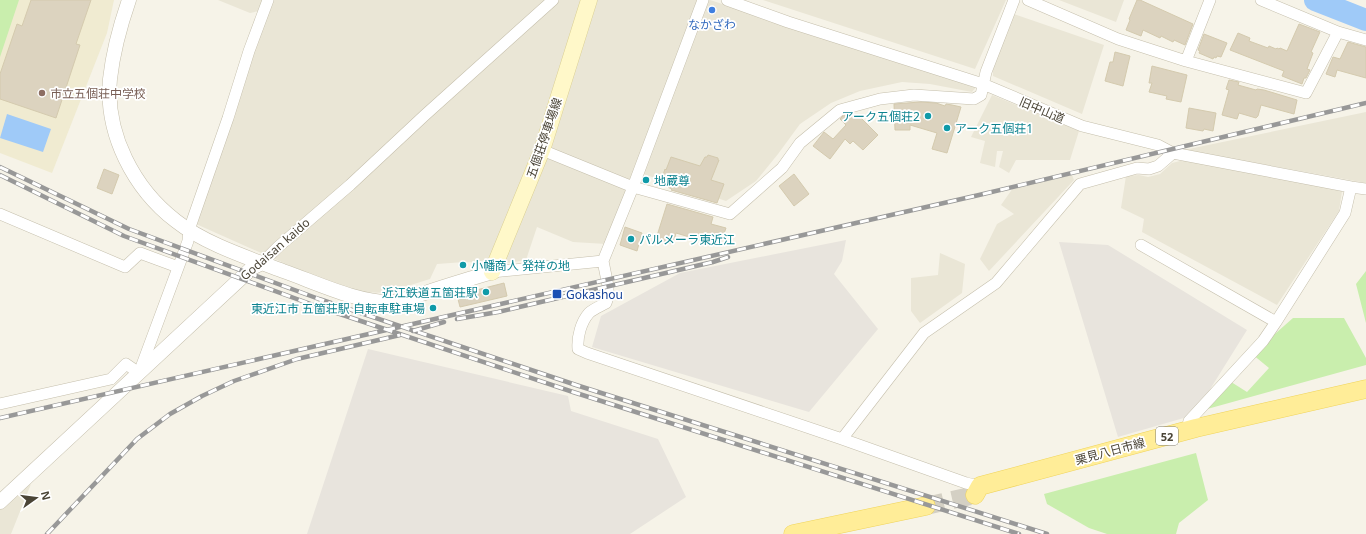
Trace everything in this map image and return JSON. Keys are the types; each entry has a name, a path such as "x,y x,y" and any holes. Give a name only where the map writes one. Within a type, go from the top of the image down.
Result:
{"main road":[{"name":"五個荘停車場線","path":"492,272 542,150 589,0"},
{"name":"栗見八日市線","path":"977,490 1187,430 1366,389"},
{"path":"793,534 926,506"}],"street":[{"path":"129,0 121,23 110,80 110,107 114,127 119,144 139,183 155,203 189,230 221,246 262,263 368,300 394,302 492,272 603,261"},
{"path":"0,404 111,379 126,364 139,373 188,241 189,230 228,118 248,50 268,0"},
{"name":"Godaisan kaido","path":"0,502 252,268 262,263 278,247 350,185 425,115 553,0"},
{"path":"703,0 633,187 603,261 608,286 608,297 606,303 590,312 584,321 577,340 578,349 842,439 966,483 977,490"},
{"name":"旧中山道","path":"726,0 788,22 983,84 1082,126 1158,145 1173,153 1366,189"},
{"path":"542,150 633,187 730,214 782,168 800,143 840,110 880,99 914,95 974,99 981,95 986,72 1014,0"},
{"path":"1028,0 1118,39 1186,61 1306,93 1338,32"},
{"path":"1186,61 1210,0"},
{"path":"1262,0 1338,32 1366,40"},
{"path":"842,439 924,333 996,283 1080,184 1137,168 1149,169 1158,166 1173,153"},
{"path":"1187,430 1189,420 1264,341 1345,213 1351,187"},
{"path":"0,214 126,266 140,253 178,267"},
{"path":"1141,245 1276,322"}],"shaded area":[{"name":"市立五個荘中学校","path":"0,0 114,0 107,33 52,173 0,153"},
{"path":"218,0 263,0 259,11 250,13"},
{"path":"271,0 586,0 560,83 488,263 464,262 437,264 430,279 385,293 363,292 341,286 286,264 196,224"},
{"path":"593,0 700,0 630,182 545,148"},
{"path":"707,0 977,86 972,92 930,84 902,82 860,91 831,103 800,124 756,181 726,201 640,173"},
{"path":"763,0 1006,0 975,69"},
{"path":"1059,0 1124,0 1116,22"},
{"path":"1014,14 1104,45 1082,114 993,76 993,69"},
{"path":"992,95 1079,131 1070,160 1016,160 1009,173 999,167 1003,151 997,151 995,167 980,163 985,141 971,137"},
{"path":"1366,112 1366,183 1184,150"},
{"path":"544,156 629,188 606,244 573,242 537,227 526,260 501,264"},
{"path":"1184,160 1342,191 1339,211 1277,305 1142,232 1144,219 1121,208 1126,176 1139,175 1148,177 1160,174 1172,163"},
{"path":"1072,175 1074,180 989,271 980,259 997,224 1014,214 1001,205 1013,188"},
{"path":"846,240 842,261 834,274 878,329 809,412 592,347 601,316 680,273"},
{"path":"1059,242 1108,245 1247,330 1194,415 1118,437"},
{"path":"940,253 965,264 962,293 920,323 911,311 911,278 938,275"},
{"path":"368,349 568,396 571,411 658,439 686,497 630,534 307,534"},
{"path":"31,484 11,534 0,534 0,508 21,489"}],"green space":[{"path":"0,0 19,0 0,57"},
{"path":"1366,271 1366,323 1356,284"},
{"path":"1293,318 1344,318 1366,358 1366,365 1200,411 1228,380 1247,392 1269,368 1252,354"},
{"path":"1196,453 1208,500 1179,523 1176,534 1107,534 1089,528 1047,504 1044,494"}],"water":[{"path":"7,114 51,129 43,152 0,138"}],"building":[{"path":"31,0 91,0 76,44 80,45 56,118 0,99 0,74 17,24 22,26"},
{"path":"1137,0 1193,24 1185,45 1174,40 1173,42 1161,36 1160,38 1143,30 1141,36 1126,30"},
{"path":"1299,24 1320,32 1311,52 1313,53 1307,69 1310,70 1306,78 1304,78 1302,84 1282,76 1284,71 1230,50 1238,33 1250,38 1249,41 1268,48 1269,46 1287,51"},
{"path":"1204,34 1227,43 1221,57 1217,56 1213,59 1199,53 1200,51 1198,50"},
{"path":"1348,42 1366,47 1366,78 1337,70 1335,77 1326,74 1333,57 1340,59"},
{"path":"1115,52 1130,56 1123,86 1105,81 1110,62 1113,62"},
{"path":"1152,66 1187,75 1181,102 1166,99 1167,96 1149,92 1152,83 1149,83"},
{"path":"1229,80 1239,82 1238,85 1256,90 1264,90 1297,100 1294,114 1261,105 1256,118 1239,113 1237,119 1222,115 1229,90 1226,89"},
{"path":"920,102 961,107 947,153 932,149 937,133 910,125 910,130 895,130 894,104"},
{"path":"1189,108 1216,113 1213,131 1186,128"},
{"path":"851,114 854,117 857,114 878,135 863,150 853,141 850,144 845,139 830,159 813,146 824,132 833,139 846,125 840,119 843,116"},
{"path":"708,155 718,158 719,160 711,180 724,184 717,203 671,190 672,189 660,184 671,157 700,166 705,157"},
{"path":"104,169 119,175 112,194 97,188"},
{"path":"794,174 809,194 794,206 779,186"},
{"path":"667,204 713,217 711,224 726,228 721,242 717,241 716,243 706,240 706,242 676,233 673,244 656,239"},
{"name":"パルメーラ東近江","path":"625,227 642,233 637,251 620,245"},
{"name":"近江鉄道五箇荘駅","path":"504,283 507,296 460,307 457,295"}],"waterway":[{"path":"1315,0 1366,20"}],"tunnel":[{"path":"926,506 975,495"}],"railway":[{"path":"0,418 979,195 1366,103"},
{"path":"0,167 129,229 319,299 576,385 1047,534"},
{"path":"0,175 124,236 316,306 573,392 1019,534"},
{"path":"457,319 498,312 713,262 728,257"},
{"path":"413,331 444,322"},
{"path":"47,534 137,439 170,414 202,396 234,381 297,359 400,335"}],"place":[{"name":"なかざわ","path":"712,10"},
{"name":"市立五個荘中学校","path":"42,93"},
{"name":"アーク五個荘2","path":"928,116"},
{"name":"アーク五個荘1","path":"947,128"},
{"name":"地蔵尊","path":"646,180"},
{"name":"パルメーラ東近江","path":"631,239"},
{"name":"小幡商人 発祥の地","path":"463,265"},
{"name":"近江鉄道五箇荘駅","path":"486,292"},
{"name":"Gokashou","path":"557,294"},
{"name":"東近江市 五箇荘駅 自転車駐車場","path":"433,308"}]}
